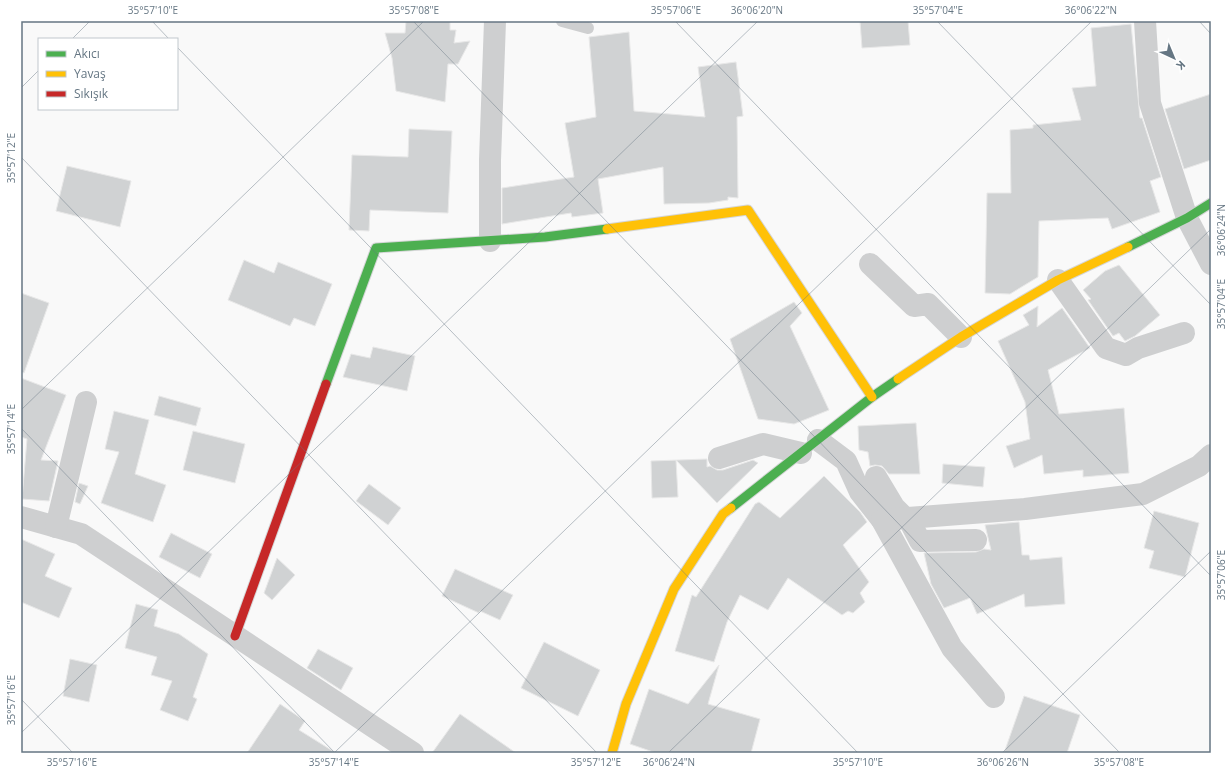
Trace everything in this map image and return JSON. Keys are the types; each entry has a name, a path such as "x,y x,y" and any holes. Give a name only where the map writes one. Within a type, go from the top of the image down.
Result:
{"street":[{"path":"490,241 490,160 495,21"},
{"path":"1145,21 1150,103 1187,218 1211,264"},
{"path":"612,753 626,704 674,588 723,514 872,397 961,336 1058,280 1187,218 1211,203"},
{"path":"236,636 376,248 545,237 748,210 872,397"},
{"path":"870,264 914,306 928,304 961,336"},
{"path":"1058,280 1106,348 1126,355 1138,348 1184,333"},
{"path":"56,527 86,402"},
{"path":"818,440 846,461 860,492 882,520 952,648 994,697"},
{"path":"719,458 763,444 801,453"},
{"path":"882,520 1025,509 1143,494 1200,466 1211,455"},
{"path":"876,477 894,507 906,518 920,541 976,540"},
{"path":"21,517 80,534 413,753"}],"lane":[{"path":"562,21 588,28"}],"building":[{"path":"406,21 450,21 450,30 456,30 454,43 470,41 458,64 448,64 445,102 396,91 392,58 385,33 405,33"},
{"path":"860,21 908,21 910,45 862,48"},
{"path":"1131,24 1140,118 1142,118 1161,177 1150,181 1160,212 1112,229 1108,218 1039,221 1038,277 1010,294 985,293 987,193 1011,193 1010,130 1033,128 1033,125 1081,120 1072,88 1096,86 1091,28"},
{"path":"629,32 634,111 705,117 698,67 736,62 743,116 737,117 738,198 728,197 728,200 709,203 664,204 663,167 598,179 603,213 572,217 571,213 502,224 502,188 574,177 565,123 596,117 589,37"},
{"path":"1211,94 1211,160 1184,169 1165,109"},
{"path":"409,129 452,131 448,213 370,210 369,231 349,230 352,155 408,157"},
{"path":"67,166 131,181 120,227 56,211"},
{"path":"244,260 274,273 278,262 332,284 315,326 294,318 290,326 228,300"},
{"path":"1119,265 1160,315 1135,336 1125,341 1119,333 1113,336 1088,300 1091,299 1083,290 1105,271"},
{"path":"21,293 49,303 24,373 21,372"},
{"path":"794,302 802,313 790,326 829,410 794,424 758,419 730,339"},
{"path":"1038,306 1037,327 1062,308 1090,348 1048,370 1059,414 1124,408 1129,473 1083,477 1083,470 1044,474 1042,455 1014,468 1006,446 1030,439 1025,402 998,341 1029,325 1023,315"},
{"path":"373,347 415,356 407,391 343,377 351,354 370,358"},
{"path":"21,378 66,395 41,460 58,461 49,501 22,499 27,439 21,437"},
{"path":"159,396 201,408 196,426 154,415"},
{"path":"114,411 149,420 135,474 166,485 153,522 101,503 119,452 105,449"},
{"path":"916,423 920,474 889,474 882,466 870,466 868,452 859,450 858,426"},
{"path":"193,431 245,444 235,483 183,470"},
{"path":"707,459 707,467 710,466 717,470 723,470 753,460 758,463 717,503 676,460"},
{"path":"676,460 678,497 652,498 651,461"},
{"path":"943,464 985,467 983,487 942,483"},
{"path":"824,476 860,512 867,522 843,545 869,582 860,593 865,602 853,613 848,611 842,615 788,578 768,610 740,595 727,622 714,662 675,651 692,595 696,597 755,504 759,502 780,518"},
{"path":"79,483 88,486 80,504 75,502"},
{"path":"369,484 401,508 388,525 356,501"},
{"path":"1154,511 1199,523 1185,577 1149,568 1154,551 1144,548"},
{"path":"1019,522 1022,555 1029,555 1030,560 1062,557 1065,604 1025,607 1024,594 977,614 970,598 944,608 931,584 924,553 976,552 984,549 991,550 985,525"},
{"path":"171,533 212,554 200,578 159,557"},
{"path":"21,539 55,554 45,576 72,588 59,618 21,602"},
{"path":"277,558 295,575 272,600 264,593"},
{"path":"455,569 513,595 500,620 480,611 479,613 442,596"},
{"path":"136,604 158,610 154,626 179,634 208,654 193,697 197,699 188,721 160,710 172,681 151,675 157,657 125,648"},
{"path":"544,642 600,670 578,716 521,688"},
{"path":"318,649 353,668 341,690 307,668"},
{"path":"70,659 97,665 89,702 63,696"},
{"path":"719,665 708,704 760,719 751,753 656,753 630,744 649,689 688,704"},
{"path":"1024,696 1080,715 1067,753 1004,753"},
{"path":"280,704 305,721 299,730 336,753 247,753"},
{"path":"460,714 516,753 432,753"}],"traffic: fast":[{"path":"1128,247 1187,218 1211,203"},
{"path":"326,384 376,248 545,237 607,229"},
{"path":"731,508 872,397 898,379"}],"traffic: slow":[{"path":"607,229 748,210 872,397"},
{"path":"898,379 961,337 1058,280 1128,247"},
{"path":"612,753 626,704 674,589 723,514 731,508"}],"traffic: jam":[{"path":"235,636 326,384"}]}
